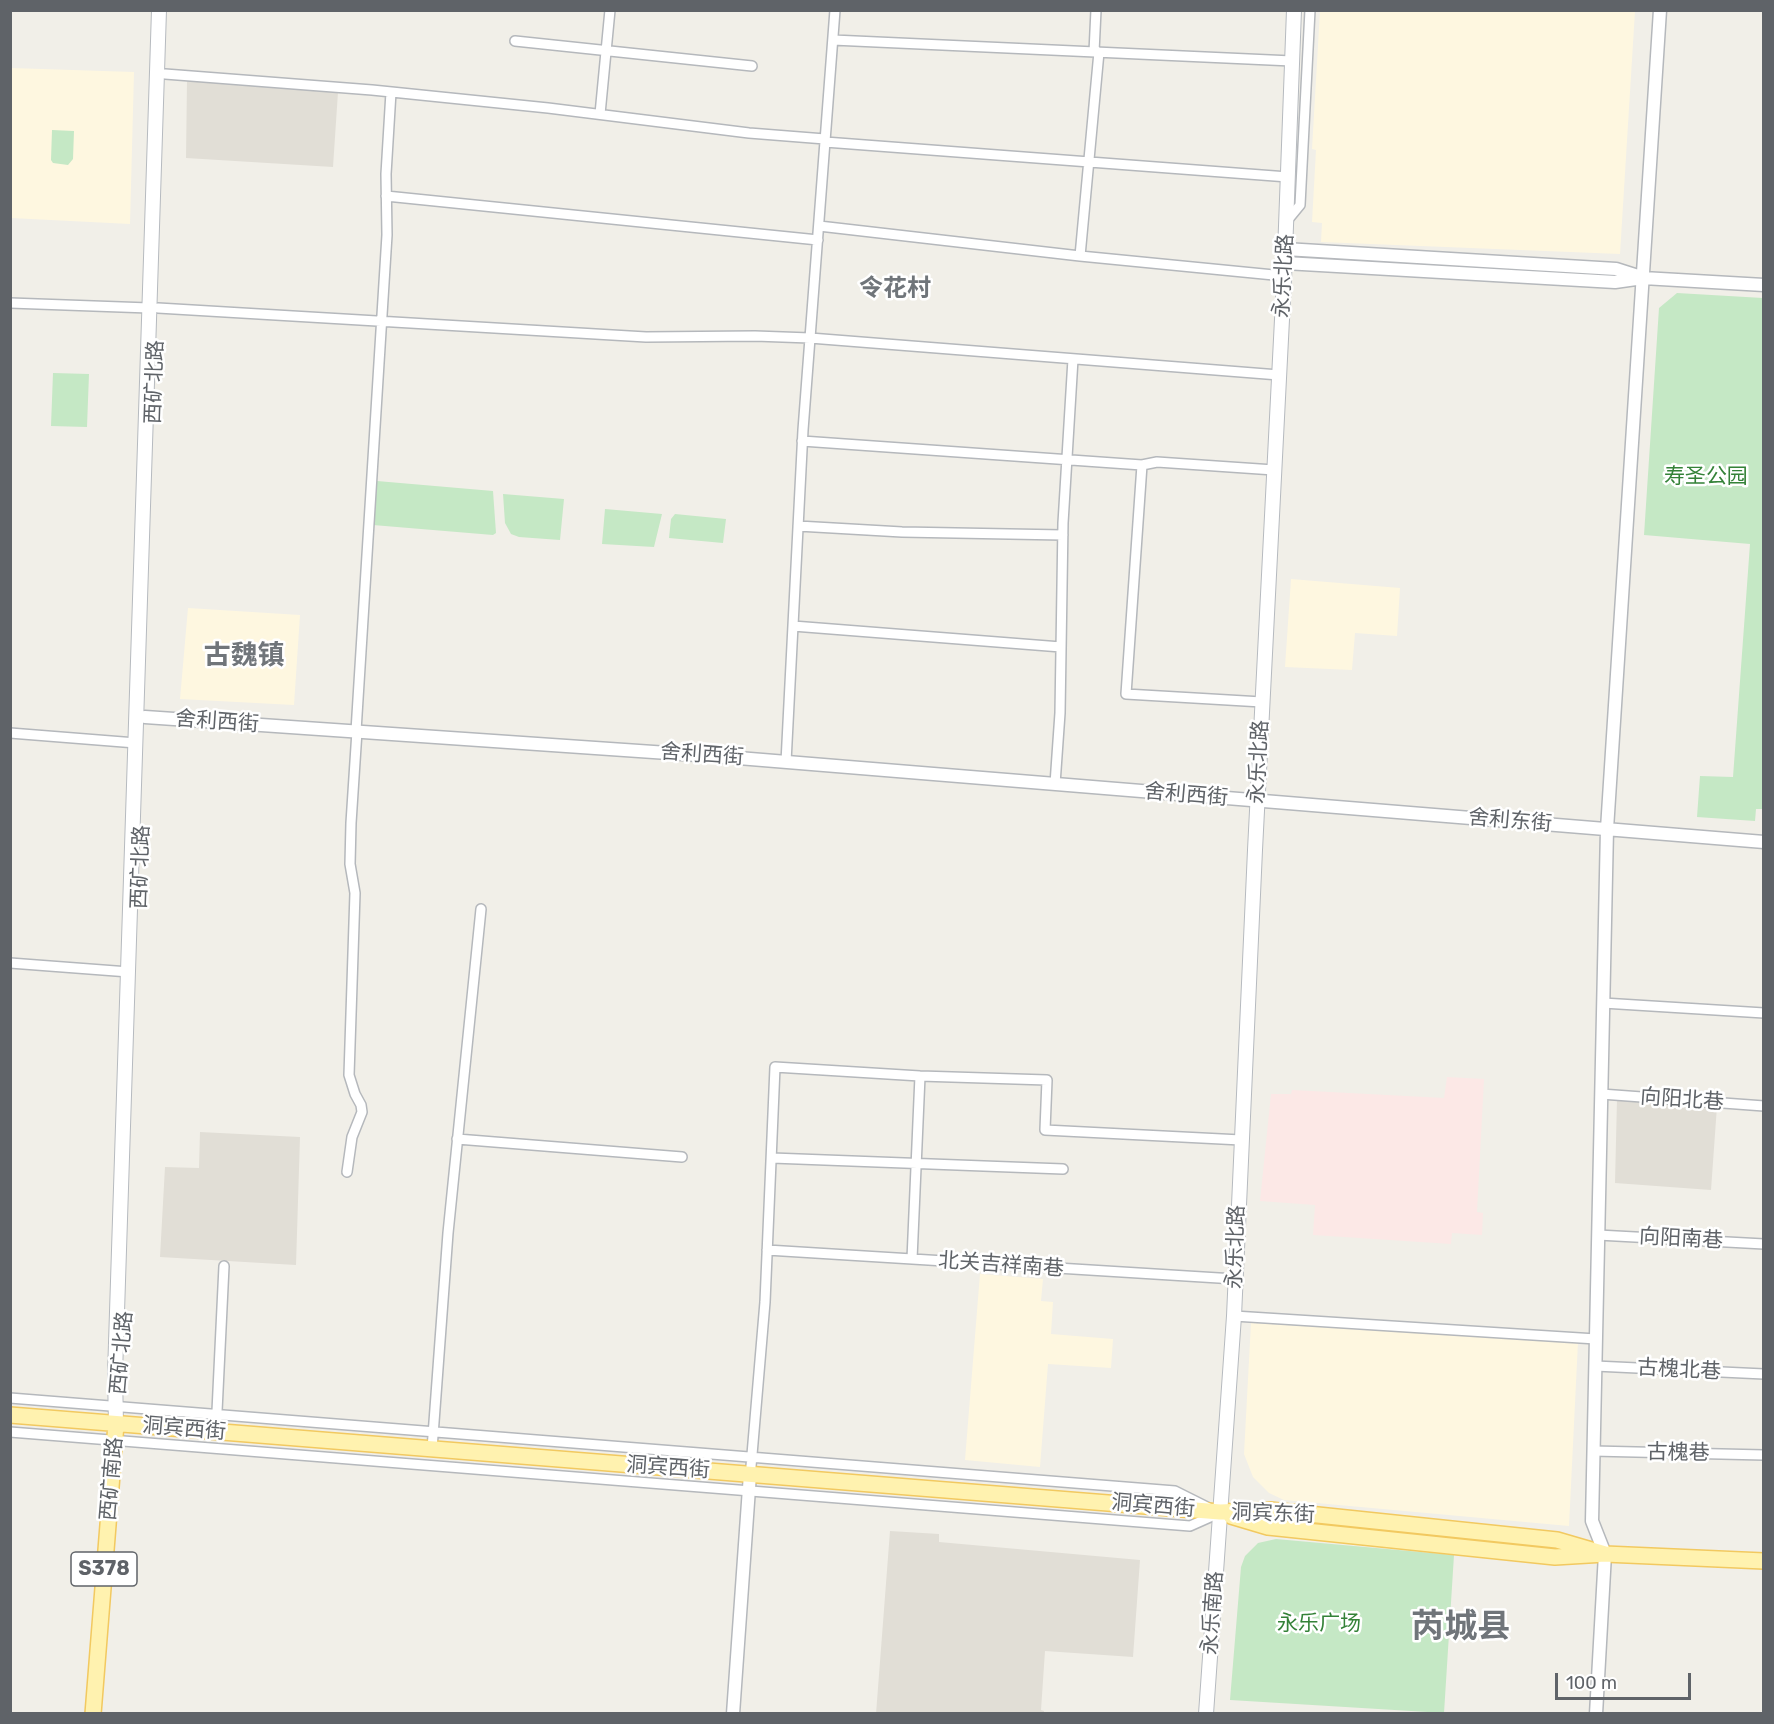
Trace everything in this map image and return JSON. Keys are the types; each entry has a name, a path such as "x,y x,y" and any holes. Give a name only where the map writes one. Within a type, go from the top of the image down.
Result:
{"main road":[{"name":"西矿北路","path":"117,1407 123,1374 145,717 159,10"},
{"name":"西矿北路","path":"117,1407 115,1374 136,743 167,10"},
{"name":"永乐北路","path":"1220,1512 1234,1316 1257,801 1285,263 1294,10"},
{"path":"116,1432 117,1407"},
{"name":"洞宾西街","path":"10,1415 116,1432 216,1432 432,1449 750,1480 1220,1512"},
{"name":"西矿南路","path":"93,1713 116,1432"},
{"name":"洞宾东街","path":"1220,1512 1268,1527 1555,1557 1605,1554 1764,1562"},
{"name":"永乐南路","path":"1206,1713 1220,1512"}],"street":[{"path":"600,114 610,10"},
{"path":"786,762 802,441 835,10"},
{"path":"1080,256 1096,52 1096,10"},
{"path":"1286,222 1300,205 1310,10"},
{"path":"1596,1713 1605,1554 1592,1521 1607,829 1660,10"},
{"path":"832,40 1293,61"},
{"path":"515,41 752,66"},
{"path":"165,74 391,92 825,141 1288,177"},
{"path":"347,1172 352,1137 362,1112 349,1075 355,893 350,864 387,235 386,196 391,92"},
{"path":"386,196 818,240"},
{"path":"819,226 1080,256 1285,263 1616,269 1643,278 1764,285"},
{"path":"10,303 153,308 646,336 810,338 1279,375"},
{"path":"1055,784 1060,713 1063,535 1073,359"},
{"path":"802,441 1142,465 1157,462 1274,470"},
{"path":"1142,465 1126,694 1262,702"},
{"path":"798,526 903,532 1063,535"},
{"path":"793,626 1061,647"},
{"name":"舍利西街","path":"145,717 786,762 1257,801"},
{"path":"10,733 136,743"},
{"name":"舍利东街","path":"1257,801 1764,842"},
{"path":"432,1449 448,1233 481,909"},
{"path":"10,963 129,972"},
{"path":"1603,1003 1764,1013"},
{"path":"733,1713 767,1250 775,1067 920,1076 1047,1080 1046,1130 1241,1140"},
{"path":"912,1259 920,1076"},
{"name":"向阳北巷","path":"1601,1094 1764,1106"},
{"path":"458,1139 682,1157"},
{"path":"772,1158 1063,1169"},
{"name":"向阳南巷","path":"1598,1235 1764,1244"},
{"name":"北关吉祥南巷","path":"767,1250 1235,1279"},
{"path":"216,1432 224,1266"},
{"path":"1234,1316 1596,1339"},
{"name":"古槐北巷","path":"1595,1366 1764,1374"},
{"path":"10,1398 1175,1491 1220,1512"},
{"path":"10,1431 116,1432 750,1480"},
{"name":"古槐巷","path":"1593,1451 1764,1455"}],"shaded area":[{"path":"1320,11 1635,11 1620,254 1321,242 1322,223 1312,222 1316,150 1312,149"},
{"path":"11,68 134,72 130,224 11,218"},
{"path":"187,81 338,92 333,167 186,158"},
{"path":"1291,579 1400,588 1397,636 1355,633 1352,670 1285,667"},
{"path":"188,608 300,615 294,705 180,699"},
{"path":"1447,1077 1484,1079 1477,1212 1483,1213 1482,1235 1452,1233 1451,1244 1313,1235 1315,1205 1260,1201 1271,1094 1291,1094 1292,1090 1444,1098"},
{"path":"1617,1099 1717,1106 1711,1190 1615,1183"},
{"path":"200,1132 300,1137 296,1265 160,1257 165,1167 199,1168"},
{"path":"980,1274 1043,1279 1041,1301 1053,1302 1051,1334 1113,1339 1111,1368 1048,1364 1040,1467 965,1460"},
{"path":"1251,1323 1578,1342 1569,1526 1284,1500 1269,1493 1253,1477 1244,1454"},
{"path":"890,1531 939,1534 939,1542 1140,1560 1133,1657 1045,1651 1041,1710 1044,1713 876,1714"}],"green space":[{"path":"52,130 74,131 73,159 68,165 53,163 51,160"},
{"name":"寿圣公园","path":"1677,293 1763,298 1764,809 1756,809 1755,821 1697,817 1700,776 1733,777 1750,544 1644,535 1659,308"},
{"path":"53,373 89,374 87,427 51,426"},
{"path":"377,481 493,491 496,533 493,535 373,525"},
{"path":"503,494 564,499 560,540 519,537 511,534 505,523"},
{"path":"605,509 662,514 654,547 602,544"},
{"path":"675,514 726,519 723,543 669,538 671,519"},
{"name":"永乐广场","path":"1276,1539 1454,1555 1444,1713 1230,1700 1241,1567 1245,1556 1258,1543"}],"district":[{"name":"令花村","path":"895,289"},
{"name":"古魏镇","path":"244,656"},
{"name":"芮城县","path":"1461,1627"}]}
